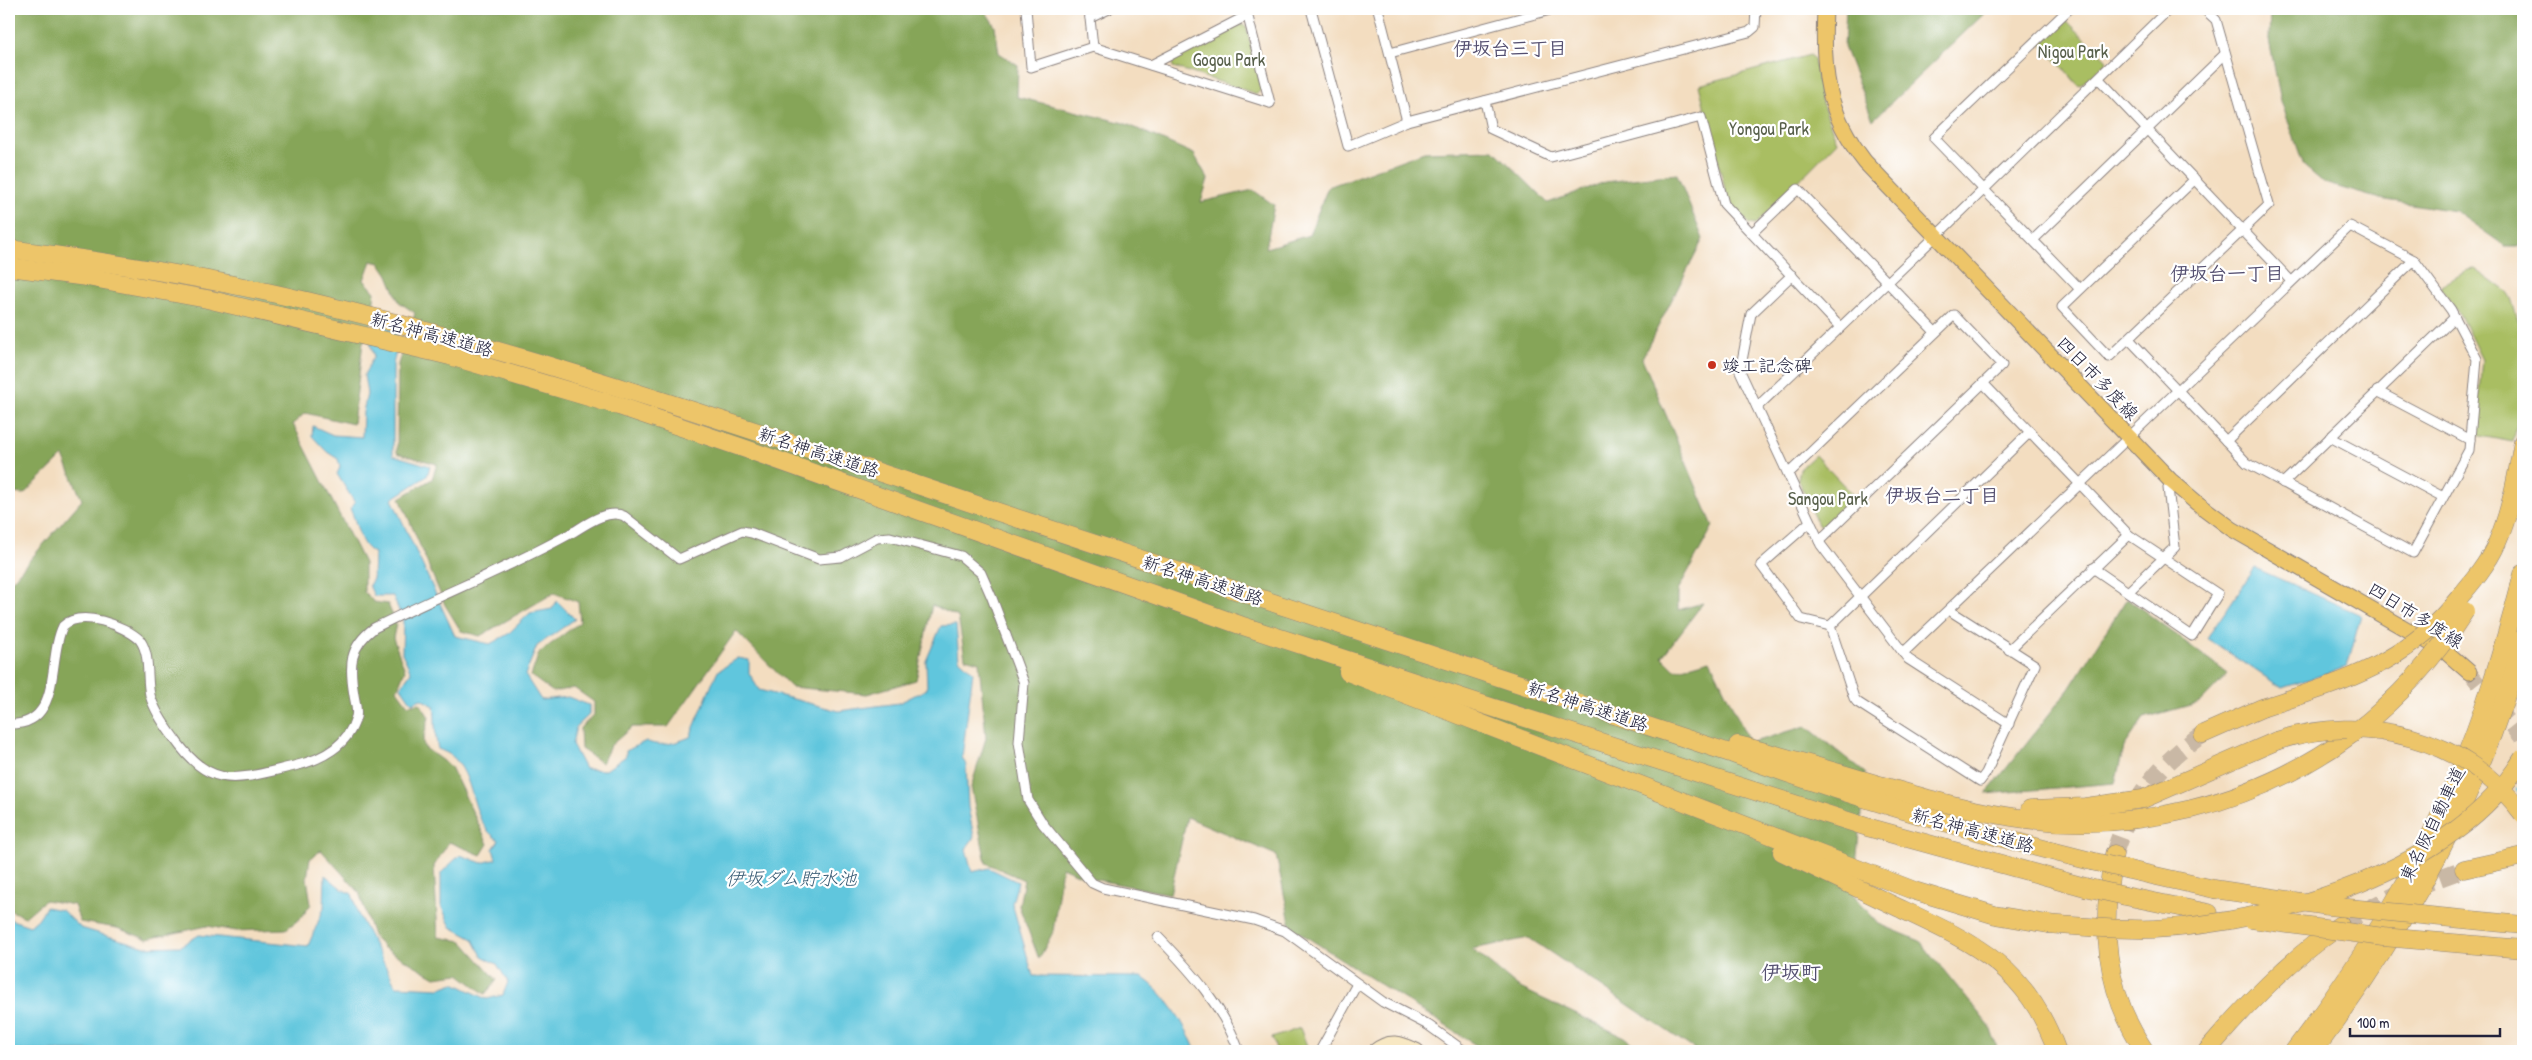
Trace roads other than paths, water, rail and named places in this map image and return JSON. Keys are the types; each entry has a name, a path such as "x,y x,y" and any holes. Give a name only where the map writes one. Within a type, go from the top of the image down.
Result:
{"highway":[{"name":"新名神高速道路","path":"9,249 91,259 204,279 326,306 746,449 1240,625 1838,818 2001,865 2125,896 2209,913 2301,928 2523,950"},
{"name":"新名神高速道路","path":"9,267 105,280 325,325 453,348 754,430 1914,814 2091,861 2214,889 2328,906 2523,924"},
{"path":"2203,734 2262,708 2336,684 2383,664 2459,609 2478,590 2497,544 2506,517 2523,441"},
{"name":"東名阪自動車道","path":"2294,1051 2372,941 2411,872 2448,797 2478,724 2495,673 2523,574"},
{"path":"1651,727 1753,749 1958,805 2012,817 2065,822 2121,820 2159,816 2214,803 2269,783 2320,757 2352,734 2393,700 2422,671 2459,609"},
{"path":"1240,625 1320,661 1915,891 1995,915 2048,924 2120,929 2186,926 2251,916 2315,899 2374,876 2433,845 2484,805 2523,758"},
{"name":"東名阪自動車道","path":"2314,1051 2388,945 2439,853 2465,800 2494,730 2523,638"},
{"path":"1958,805 2000,809 2115,805 2164,792 2276,741 2329,729 2353,728 2403,735 2450,752 2470,763 2504,792 2523,814"},
{"path":"1622,779 1688,811 1763,842 1938,925 1974,945 2006,970 2031,998 2042,1016 2057,1051"},
{"path":"2114,854 2106,899 2108,962 2119,1003 2145,1051"},
{"path":"2464,869 2523,856"},
{"path":"2207,1051 2238,1015 2289,964 2342,923"}],"main road":[{"name":"四日市多度線","path":"1825,9 1823,51 1825,75 1833,109 1844,132 1865,162 2170,480 2196,503 2232,530 2446,652 2469,672"}],"street":[{"path":"1026,9 1031,67 1093,47 1270,103 1247,12 1151,65"},
{"path":"1093,47 1090,13 1109,9"},
{"path":"1311,9 1348,146 1407,121 1749,32 1755,27 1756,9"},
{"path":"1378,9 1407,121"},
{"path":"1390,52 1554,9"},
{"path":"2069,9 1934,138 2080,289"},
{"path":"1757,406 2099,79 2169,9"},
{"path":"2195,179 2062,307 2109,357 2269,205 2216,20 2204,9"},
{"path":"2033,240 2225,54"},
{"path":"2099,79 2291,281"},
{"path":"1485,101 1491,129 1551,157 1701,117 1724,204 1840,327"},
{"path":"1752,233 1798,189 1935,332"},
{"path":"1903,654 2177,390 2350,226 2414,260 2455,317 2477,358 2469,450 2413,553 2247,463 2226,441 2177,390 2128,339"},
{"path":"2226,441 2414,260"},
{"path":"1792,275 1751,314 1740,371 1810,522 1819,540 1903,654 2009,724"},
{"path":"1788,474 1954,315 2002,365 1819,540"},
{"path":"2282,483 2455,317"},
{"path":"1984,383 2128,535 2218,594 2192,636 2093,568"},
{"path":"2377,391 2470,440"},
{"path":"1830,626 2030,432"},
{"path":"2330,437 2443,497"},
{"path":"2128,592 2175,547 2168,488 2170,480"},
{"path":"9,724 32,718 45,705 52,686 56,644 63,626 77,618 95,618 140,640 147,661 150,697 176,741 201,768 220,777 233,778 302,765 326,755 338,747 350,732 357,715 352,688 352,654 367,633 383,623 511,566 595,519 617,512 678,559 742,531 752,533 819,559 841,557 883,536 961,556 980,573 985,581 1024,683 1020,742 1028,800 1043,824 1089,880 1103,888 1254,920 1285,931 1383,1002 1428,1025 1464,1051"},
{"path":"1810,522 1761,565 1801,620 1830,626"},
{"path":"2010,650 2128,535"},
{"path":"1830,626 1854,698 1980,781 2009,724 2034,665 1949,610"},
{"path":"1158,937 1212,998 1229,1026 1239,1051"},
{"path":"1320,1051 1357,984"},
{"path":"1375,1051 1385,1045 1396,1042 1417,1051"}],"water":[{"name":"伊坂ダム貯水池","path":"393,315 398,343 393,364 393,455 430,466 427,476 392,499 455,636 490,644 508,634 530,613 552,609 557,601 575,619 537,646 525,675 541,700 568,697 589,705 589,715 576,727 572,744 585,769 606,770 626,756 626,751 646,741 657,744 673,743 690,737 717,672 738,658 749,660 749,673 759,690 839,711 899,703 927,689 926,661 941,626 956,625 959,659 973,672 962,757 966,765 968,807 974,837 966,849 972,872 989,868 1018,882 1012,903 1033,976 1142,977 1159,992 1174,1010 1196,1051 9,1051 9,919 30,926 38,919 46,907 62,910 81,928 145,947 181,946 199,935 308,946 324,908 325,875 342,889 352,894 358,914 396,986 440,988 454,983 487,999 503,995 508,982 497,964 482,956 473,939 451,927 441,906 441,873 460,855 482,863 496,859 493,849 499,840 483,824 462,768 455,759 438,749 434,706 421,699 412,703 401,687 411,672 402,653 403,621 393,596 374,596 369,585 373,579 374,553 361,540 350,509 355,503 337,474 340,467 338,459 327,452 312,436 313,426 333,435 362,437 363,412 367,394 364,375 374,356 370,343"},
{"path":"2255,568 2361,615 2347,667 2282,688 2207,638"}],"waterway":[{"path":"2517,789 2523,794"}],"tunnel":[{"path":"2469,672 2523,740"},
{"path":"2114,854 2128,817 2147,786 2172,759 2203,734"},
{"path":"2342,923 2404,891 2464,869"}],"place":[{"name":"竣工記念碑","path":"1712,365"}],"district":[{"name":"伊坂台三丁目","path":"1510,48"},
{"name":"伊坂台一丁目","path":"2227,273"},
{"name":"伊坂台二丁目","path":"1942,495"},
{"name":"伊坂町","path":"1791,971"}],"park label":[{"name":"Nigou Park","path":"2073,51"},
{"name":"Gogou Park","path":"1229,59"},
{"name":"Yongou Park","path":"1769,128"},
{"name":"Sangou Park","path":"1828,498"}]}
